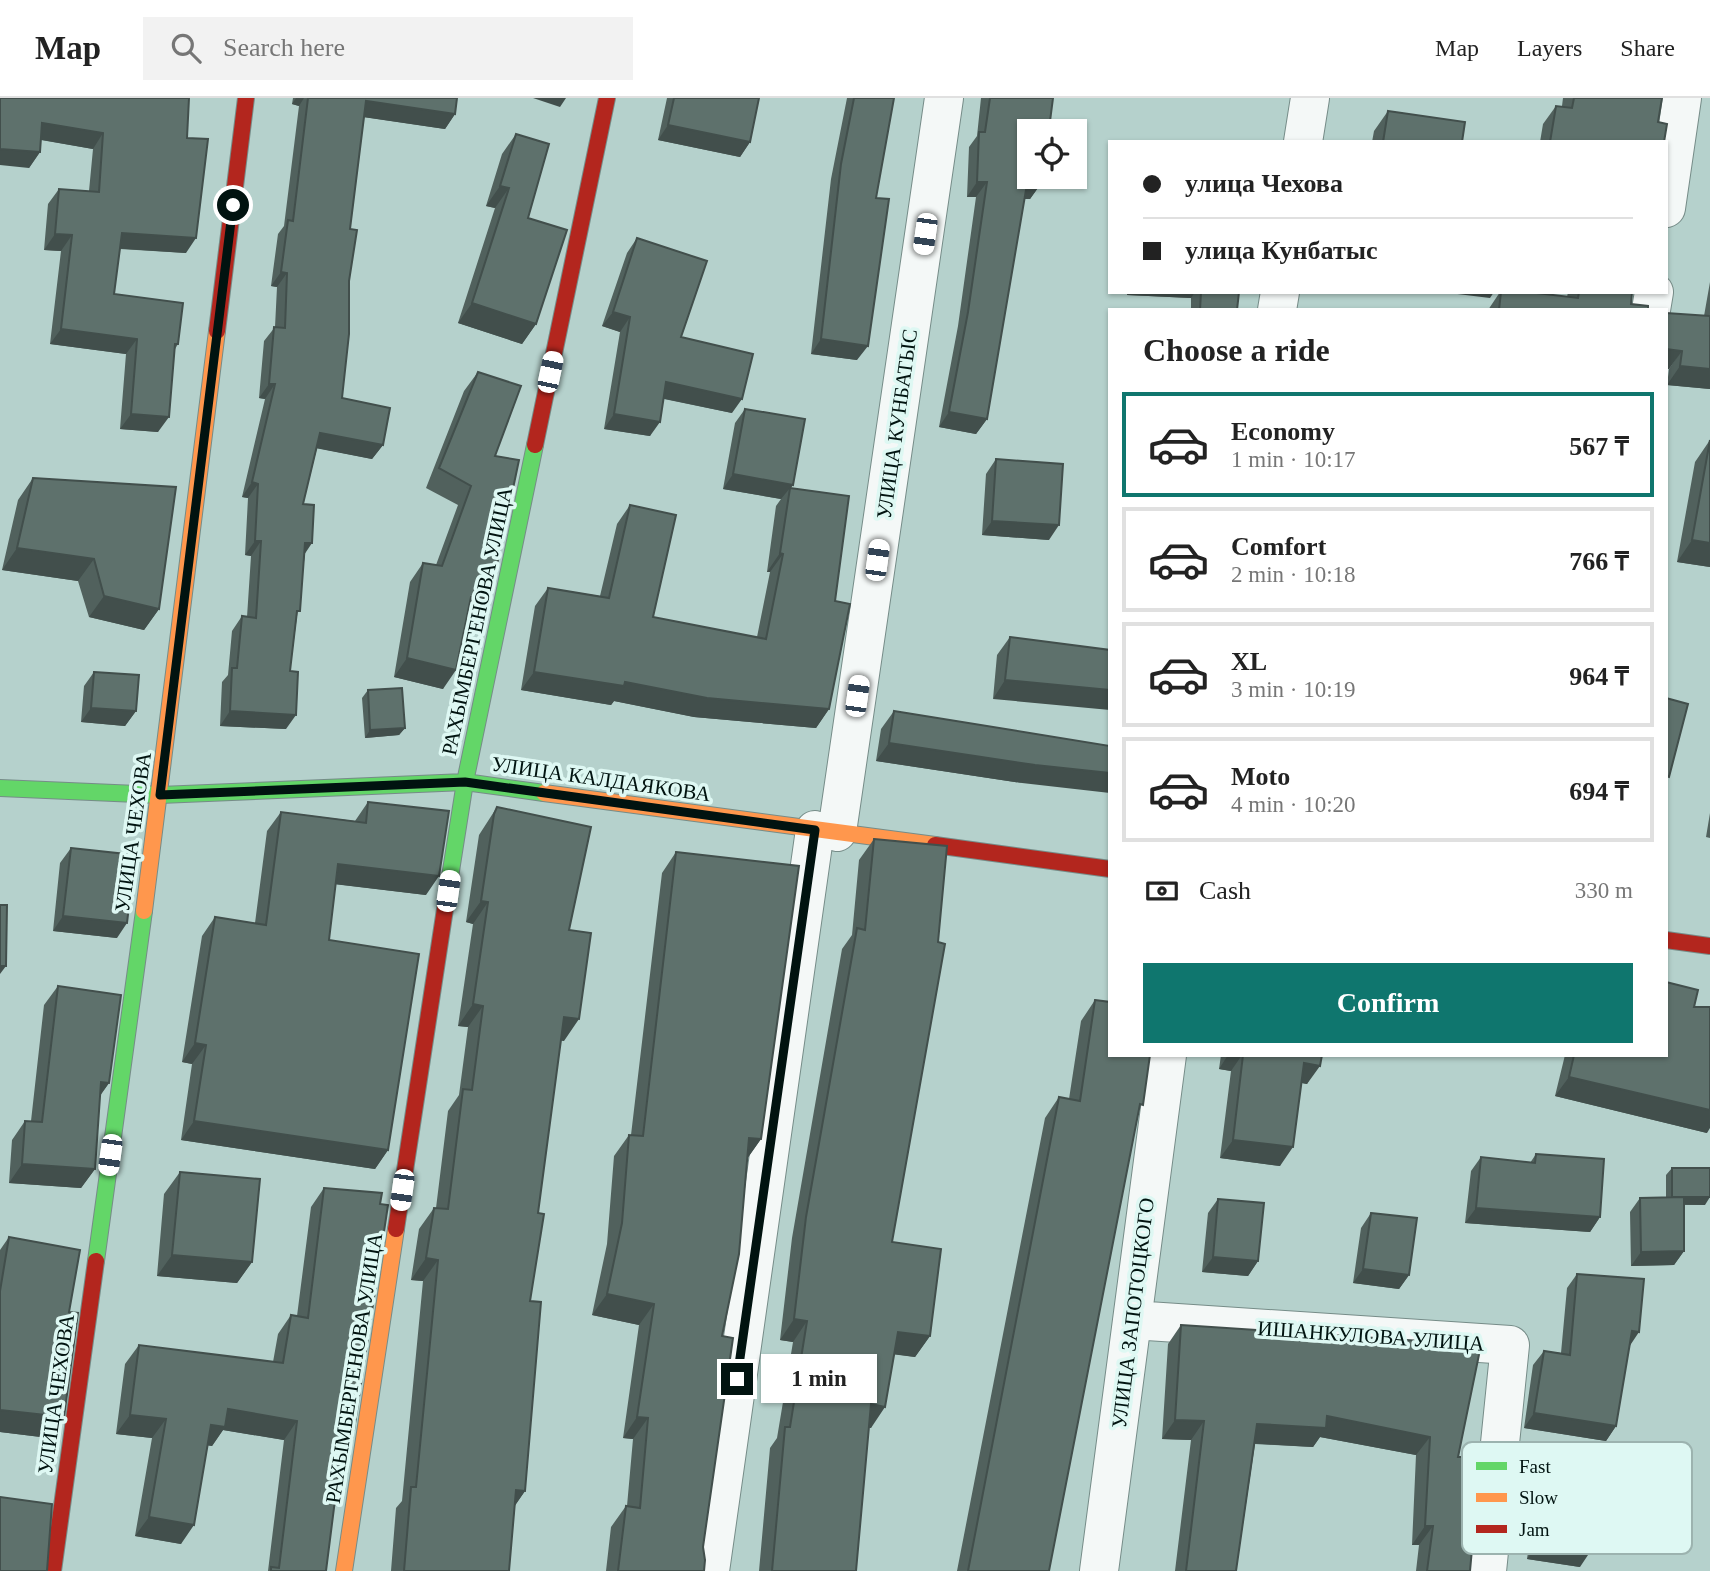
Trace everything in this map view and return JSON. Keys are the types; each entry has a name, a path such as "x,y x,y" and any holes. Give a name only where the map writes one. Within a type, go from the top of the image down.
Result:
{"street":[{"name":"УЛИЦА ЧЕХОВА","path":"53,1571 160,795 246,98"},
{"name":"РАХЫМБЕРГЕНОВА УЛИЦА","path":"344,1571 465,782 607,98"},
{"name":"УЛИЦА КУНБАТЫС","path":"710,1571 944,98"},
{"path":"1303,140 1310,98"},
{"path":"1668,194 1682,98"},
{"name":"УЛИЦА КАЛДАЯКОВА","path":"0,788 160,795 465,782 1108,869"},
{"path":"1668,940 1710,946"},
{"name":"УЛИЦА ЗАПОТОЦКОГО","path":"1099,1571 1167,1057"},
{"name":"ИШАНКУЛОВА УЛИЦА","path":"1132,1320 1510,1345 1500,1442"}],"building":[{"path":"0,98 189,98 187,138 208,139 196,238 122,233 114,294 183,303 178,344 175,344 169,417 131,414 137,339 61,329 72,235 55,234 59,189 99,192 103,133 42,123 40,152 0,149"},
{"path":"308,98 457,98 455,114 366,101 350,229 357,230 349,281 349,334 342,398 390,408 383,445 320,433 303,504 314,505 312,543 305,543 300,611 297,611 290,671 298,672 296,715 230,711 232,668 237,668 242,616 256,618 261,541 255,541 258,484 252,482 275,384 269,384 274,327 285,328 287,273 281,272 288,220 293,221"},
{"path":"674,98 759,98 750,142 668,125"},
{"path":"854,98 894,98 876,198 889,199 868,346 821,339 841,164"},
{"path":"990,98 1053,98 1050,119 1017,119 1017,189 1026,189 987,419 949,412 968,312 987,182 977,182 979,132 985,132"},
{"path":"1574,98 1662,98 1658,122 1667,124 1664,140 1550,140 1556,106 1572,108"},
{"path":"1388,111 1465,122 1462,140 1383,140"},
{"path":"516,134 549,144 528,218 567,230 536,324 472,303 509,188 500,186"},
{"path":"637,238 707,261 681,337 753,354 742,399 666,382 660,422 614,414 630,317 613,312"},
{"path":"1201,294 1239,294 1237,308 1200,308"},
{"path":"1501,294 1545,294 1578,298 1579,294 1632,294 1631,304 1648,306 1648,308 1499,308"},
{"path":"1668,313 1710,316 1710,369 1680,366 1682,351 1668,349"},
{"path":"478,372 521,386 495,456 519,460 490,598 471,597 456,670 407,658 423,563 442,566 471,486 439,468"},
{"path":"745,409 805,419 793,485 733,474"},
{"path":"1710,440 1710,543 1692,540"},
{"path":"996,459 1063,464 1059,525 992,521"},
{"path":"33,478 176,487 159,609 104,596 94,559 17,548"},
{"path":"790,488 849,496 835,601 850,604 829,709 707,698 625,682 624,686 534,672 548,588 609,598 630,505 676,515 653,617 766,639 783,554 780,553"},
{"path":"1010,637 1108,650 1108,690 1005,680"},
{"path":"94,672 139,675 136,711 91,708"},
{"path":"402,688 405,728 370,730 368,690"},
{"path":"1668,699 1688,704 1668,777"},
{"path":"894,711 1108,746 1108,773 1035,765 889,743"},
{"path":"368,802 449,811 439,876 338,864 329,940 419,954 388,1150 194,1121 206,1045 195,1043 215,917 266,925 281,812 366,823"},
{"path":"497,807 591,827 569,930 591,933 579,1019 564,1017 538,1213 544,1214 530,1301 541,1302 525,1491 516,1490 509,1571 404,1571 411,1487 416,1487 438,1260 426,1258 434,1208 448,1209 463,1089 472,1090 483,1006 473,1004 488,902 481,901"},
{"path":"874,839 947,846 938,942 945,944 892,1242 941,1249 930,1336 898,1332 885,1407 871,1404 856,1571 772,1571 785,1427 790,1427 807,1321 794,1319 806,1217 857,928 865,930"},
{"path":"71,848 135,855 127,923 63,916"},
{"path":"676,852 799,866 761,1139 749,1138 739,1254 722,1336 733,1338 703,1547 704,1571 618,1571 626,1506 640,1508 648,1418 637,1417 654,1304 607,1294 622,1223 629,1135 643,1136"},
{"path":"0,905 7,905 6,966 0,966"},
{"path":"1668,982 1698,990 1694,1007 1710,1007 1710,1110 1569,1077 1574,1057 1668,1057"},
{"path":"58,986 121,995 109,1083 101,1082 95,1169 22,1164 25,1121 42,1122"},
{"path":"1095,1000 1108,1002 1108,1057 1150,1057 1143,1105 1140,1104 1049,1571 968,1571 1059,1097 1080,1101"},
{"path":"1243,1057 1322,1057 1320,1066 1304,1063 1293,1147 1233,1140"},
{"path":"1536,1154 1604,1159 1600,1217 1476,1208 1481,1157 1535,1163"},
{"path":"1672,1168 1710,1168 1710,1197 1672,1197"},
{"path":"180,1172 260,1179 252,1262 172,1255"},
{"path":"324,1188 382,1193 380,1204 388,1205 354,1430 344,1429 326,1571 271,1571 271,1567 279,1568 297,1421 228,1409 225,1427 211,1425 194,1525 149,1517 166,1419 130,1415 139,1345 283,1363 291,1315 308,1318"},
{"path":"1684,1197 1684,1251 1641,1252 1640,1198"},
{"path":"1218,1199 1264,1203 1258,1261 1213,1257"},
{"path":"1371,1213 1417,1218 1409,1275 1363,1269"},
{"path":"9,1237 80,1250 69,1312 78,1313 64,1417 0,1410 0,1291"},
{"path":"1577,1274 1644,1279 1639,1332 1632,1331 1616,1426 1534,1413 1544,1351 1570,1355"},
{"path":"1181,1325 1481,1345 1458,1457 1462,1457 1462,1554 1472,1554 1470,1571 1427,1571 1433,1526 1425,1526 1430,1437 1327,1416 1326,1428 1257,1424 1236,1571 1186,1571 1204,1421 1175,1420"},
{"path":"0,1497 52,1504 47,1571 0,1571"}],"traffic: fast":[{"path":"447,896 465,782 535,445"},
{"path":"0,788 160,795 465,782 544,793"},
{"path":"96,1261 144,911"}],"traffic: slow":[{"path":"144,911 217,331"},
{"path":"544,793 935,845"},
{"path":"344,1571 396,1229"}],"traffic: jam":[{"path":"217,331 246,98"},
{"path":"535,445 607,98"},
{"path":"935,845 1108,869"},
{"path":"396,1229 447,896"},
{"path":"1668,940 1710,946"},
{"path":"53,1571 96,1261"}],"route":[{"path":"233,205 160,795 465,782 815,830 737,1379"}]}
